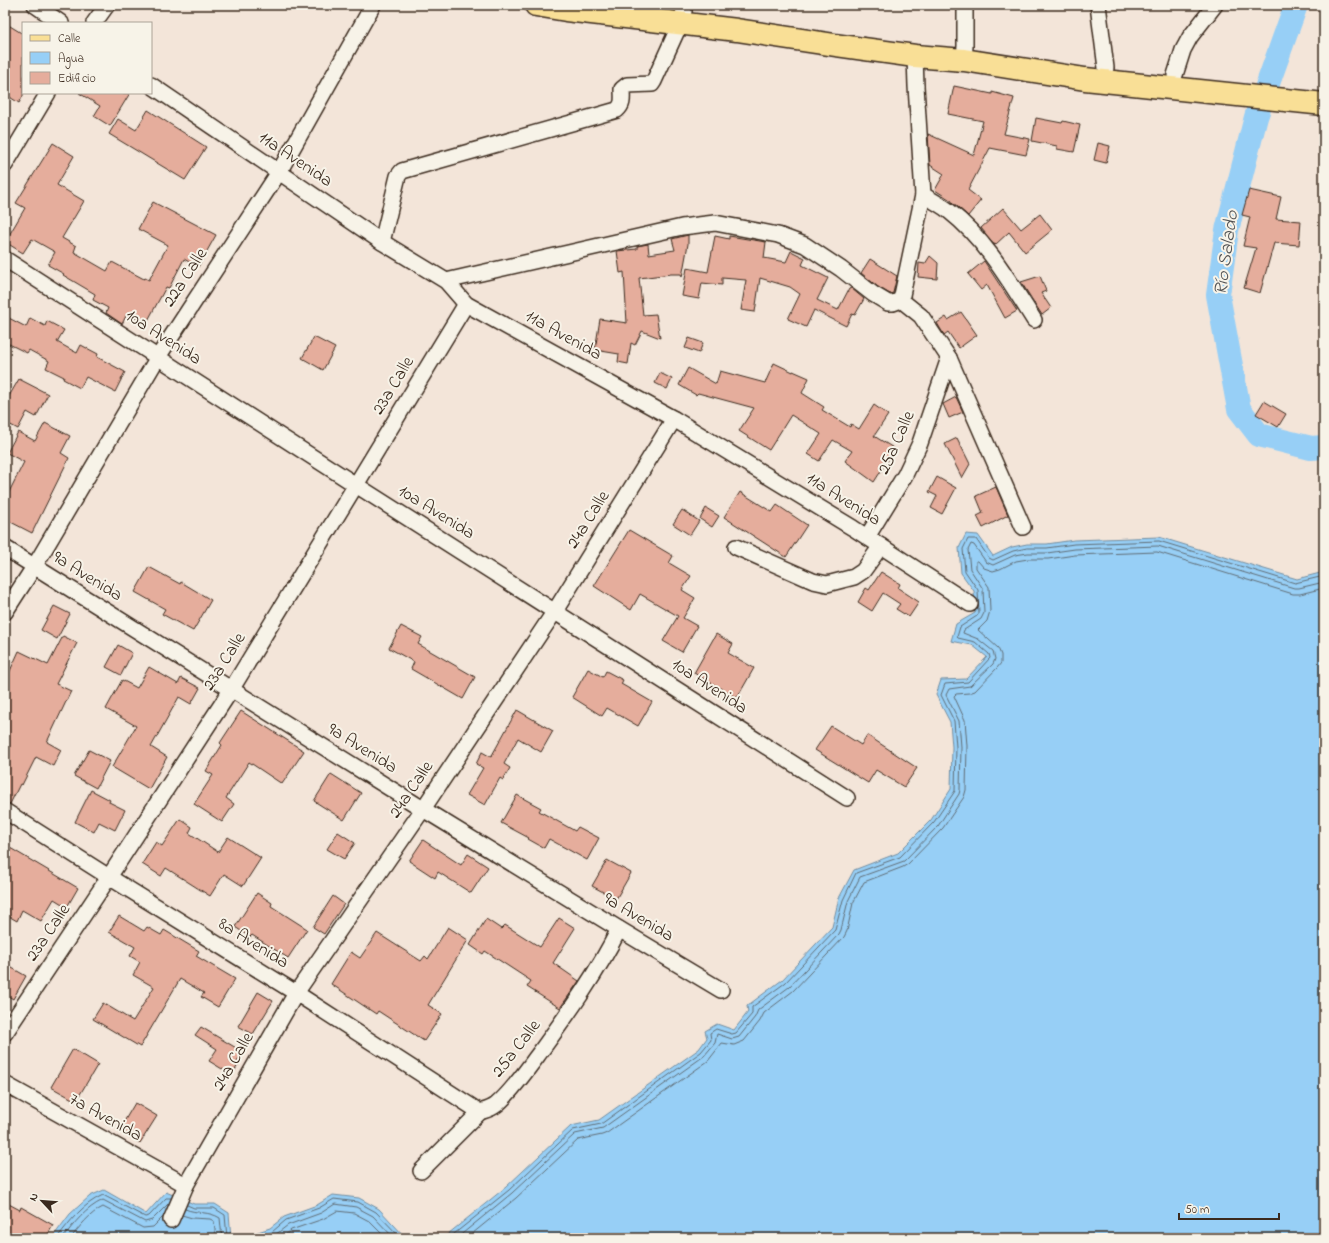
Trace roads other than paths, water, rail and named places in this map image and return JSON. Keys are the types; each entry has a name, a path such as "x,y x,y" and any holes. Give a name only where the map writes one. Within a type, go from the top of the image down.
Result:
{"main road":[{"path":"536,5 682,18 739,17 895,40 1085,79 1302,95 1324,104"},
{"path":"633,5 737,30 834,45 915,56 964,53 1175,75 1261,91"},
{"path":"1302,95 1324,90"}],"street":[{"path":"35,5 60,22"},
{"path":"95,22 107,5"},
{"name":"22a Calle","path":"5,612 34,567 158,357 279,172 372,5"},
{"path":"964,53 965,5"},
{"path":"1098,5 1106,68"},
{"path":"1175,75 1183,50 1190,37 1214,5"},
{"path":"382,242 398,176 402,171 617,110 621,106 622,89 624,87 627,85 652,84 682,18"},
{"path":"901,300 923,195 915,56"},
{"name":"11a Avenida","path":"152,86 382,242 446,280 466,304 674,419 881,546 970,604"},
{"path":"5,165 47,94"},
{"path":"923,195 949,211 968,228 996,261 1034,320"},
{"path":"446,280 682,227 715,224 778,235 805,245 841,268 873,294 888,303 893,304 901,300"},
{"name":"10a Avenida","path":"5,259 847,798"},
{"path":"901,300 920,316 949,358 1023,527"},
{"name":"23a Calle","path":"5,1033 231,690 466,304"},
{"name":"25a Calle","path":"867,538 905,474 920,443 949,358"},
{"name":"24a Calle","path":"171,1220 186,1185 296,993 423,809 555,611 674,419"},
{"path":"736,547 813,581 827,584 854,577 863,571 881,546"},
{"name":"9a Avenida","path":"5,548 423,809 721,990"},
{"name":"8a Avenida","path":"5,811 296,993 480,1112"},
{"name":"25a Calle","path":"421,1171 480,1112 488,1110 497,1104 529,1067 573,1006 607,953 619,929"},
{"name":"7a Avenida","path":"5,1084 186,1185"}],"water":[{"path":"966,534 978,535 993,556 1012,547 1027,544 1047,544 1074,540 1159,537 1297,579 1324,572 1324,1238 443,1238 506,1187 571,1126 599,1120 699,1049 707,1038 705,1031 717,1024 734,1030 748,1012 747,1006 782,980 832,927 839,898 854,870 898,853 931,820 951,789 952,747 950,722 936,695 941,680 966,679 987,657 972,645 951,641 956,624 975,613 974,591 961,573 959,548"},
{"path":"104,1190 146,1214 166,1192 194,1204 215,1204 229,1213 231,1238 52,1238 70,1214 90,1196"},
{"path":"333,1195 359,1198 379,1209 406,1238 248,1238 249,1235 270,1228 284,1217 317,1205"}],"waterway":[{"name":"Río Salado","path":"1296,5 1256,117 1227,230 1218,295 1239,409 1259,435 1311,448 1324,447"}]}
